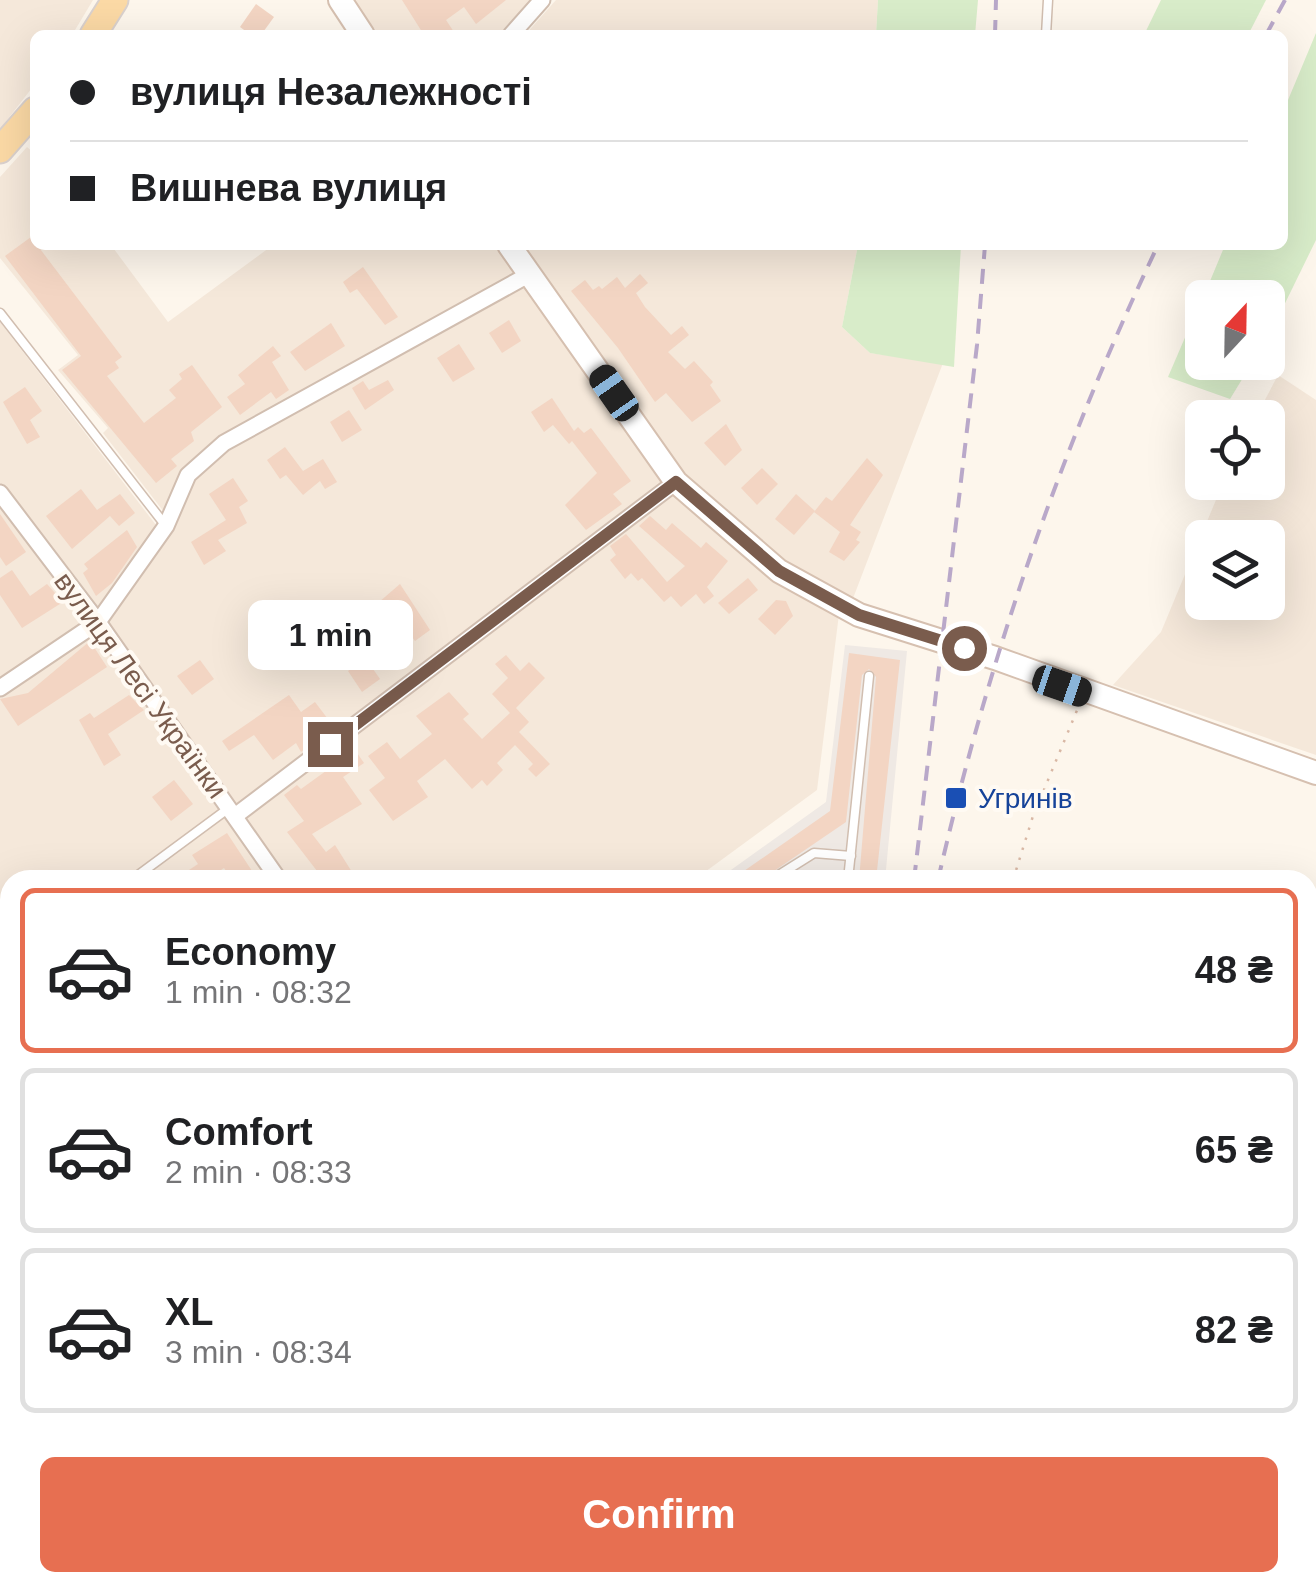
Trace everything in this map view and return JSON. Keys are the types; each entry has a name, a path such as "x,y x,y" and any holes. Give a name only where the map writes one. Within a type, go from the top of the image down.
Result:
{"main road":[{"path":"96,30 116,0"},
{"path":"0,150 30,116"}],"street":[{"path":"340,0 360,30"},
{"path":"515,30 542,0"},
{"path":"513,250 676,482 779,571 859,615 995,658 1084,693 1316,772"},
{"path":"0,688 98,622 166,526 188,475 224,443 530,274"},
{"path":"232,812 676,482"},
{"name":"вулиця Лесі Українки","path":"0,493 98,622 272,870"}],"lane":[{"path":"1046,30 1048,0"},
{"path":"0,314 166,526"},
{"path":"849,870 869,676"},
{"path":"146,870 232,812"},
{"path":"787,870 814,853 851,856"}],"path":[{"path":"1016,870 1033,816 1084,693"}],"shaded area":[{"path":"0,0 93,0 75,30 30,30 30,90 0,129"},
{"path":"354,0 541,0 513,30 375,30"},
{"path":"556,0 878,0 876,30 529,30"},
{"path":"27,147 30,250 115,250 168,322 266,250 505,250 523,274 222,437 164,512 103,433 108,428 58,370 78,355 0,258 0,177"},
{"path":"521,250 857,250 842,327 870,353 943,363 852,601 808,582 683,485"},
{"path":"528,282 667,482 237,807 102,626 190,477 221,450"},
{"path":"0,322 159,529 99,612 0,483"},
{"path":"1275,380 1285,380 1316,400 1316,755 1113,685 1161,632 1185,574 1185,620 1285,620 1285,520 1208,520 1216,500 1285,500 1285,400 1265,400"},
{"path":"674,492 839,614 817,790 708,870 278,870 242,820"},
{"path":"0,499 90,623 0,682"},
{"path":"96,630 269,870 0,870 0,693"},
{"path":"845,645 907,651 886,870 731,870 826,802"}],"green space":[{"path":"878,0 978,0 975,30 876,30"},
{"path":"1161,0 1266,0 1251,30 1146,30"},
{"path":"1316,33 1316,240 1285,303 1285,280 1210,280 1223,250 1288,250 1288,100"},
{"path":"857,250 961,250 954,367 870,353 842,327"},
{"path":"1185,338 1185,380 1242,380 1230,399 1168,377"}],"building":[{"path":"402,0 506,0 476,24 464,7 446,20 453,30 421,30"},
{"path":"256,4 274,17 265,30 240,27"},
{"path":"30,238 30,250 41,250 122,357 115,362 119,368 107,376 144,423 176,398 169,390 182,379 179,374 192,365 222,407 191,432 194,441 171,459 177,466 156,483 62,370 81,356 5,256"},
{"path":"363,267 398,317 385,325 357,289 350,293 343,282"},
{"path":"640,274 648,283 636,293 645,307 671,335 682,326 689,335 668,352 685,369 694,361 713,382 710,385 721,401 692,422 666,393 655,402 618,348 571,291 585,280 593,290 599,286 602,289 617,277 625,288"},
{"path":"509,320 521,341 502,353 489,333"},
{"path":"331,323 345,346 305,371 290,352"},
{"path":"459,344 475,369 453,382 437,358"},
{"path":"273,346 281,356 272,362 289,390 276,399 271,392 240,415 227,397 245,384 238,375"},
{"path":"388,380 394,390 365,410 352,388 363,381 369,390"},
{"path":"25,387 42,411 30,420 40,437 27,444 3,402"},
{"path":"552,398 574,431 578,427 584,433 591,428 631,481 613,494 622,504 586,530 565,505 597,473 572,441 569,444 553,425 544,432 531,412"},
{"path":"349,410 362,430 342,442 330,422"},
{"path":"726,424 742,450 725,466 704,443"},
{"path":"285,447 303,471 323,459 337,482 325,489 320,481 303,495 286,475 280,479 267,460"},
{"path":"867,458 883,475 850,525 861,532 856,540 860,542 844,561 829,552 840,532 814,512 826,497 832,501"},
{"path":"762,468 778,484 757,505 741,488"},
{"path":"233,478 248,501 239,507 247,523 218,540 226,551 204,565 191,542 226,520 209,494"},
{"path":"81,489 97,510 120,494 135,513 119,526 110,516 72,549 46,516"},
{"path":"796,494 815,511 794,535 775,519"},
{"path":"0,514 26,552 6,566 0,557"},
{"path":"650,516 666,530 672,523 701,548 706,542 728,561 707,587 714,596 704,604 696,594 681,607 671,596 664,602 642,578 638,581 631,573 625,579 610,560 616,555 610,546 626,534 667,582 685,566 639,526"},
{"path":"127,530 137,547 112,583 96,596 83,573 88,569 84,564"},
{"path":"12,570 30,596 47,584 63,602 22,628 0,595 0,578"},
{"path":"748,578 758,590 729,614 718,603"},
{"path":"400,584 430,630 415,641 399,619 369,641 356,622"},
{"path":"776,600 786,601 793,616 775,635 758,619"},
{"path":"90,641 107,667 18,726 0,699 28,693"},
{"path":"849,653 900,660 877,870 860,870 876,677 869,669 862,675 846,822 776,870 745,870 830,811"},
{"path":"506,655 520,671 529,662 545,678 516,708 529,722 519,732 550,764 536,777 528,769 533,764 515,745 497,763 503,770 487,786 482,780 472,789 445,759 417,781 428,797 393,821 369,790 385,778 368,756 387,742 400,759 432,734 416,716 449,692 469,714 463,719 482,739 510,713 492,694 508,678 495,664"},
{"path":"366,659 380,679 362,692 348,671"},
{"path":"200,660 214,679 192,695 177,676"},
{"path":"129,695 144,710 108,734 121,755 104,766 79,720 90,713 94,718"},
{"path":"289,695 301,712 315,702 334,727 301,752 296,743 273,760 254,735 229,751 222,741"},
{"path":"355,750 364,763 343,777 362,804 312,834 326,852 335,845 351,870 316,870 287,832 304,821 284,795 297,785 301,789"},
{"path":"174,780 193,804 171,821 152,797"},
{"path":"227,833 251,870 189,870 198,864 192,855"}],"railway":[{"path":"995,30 996,0"},
{"path":"1269,30 1285,0"},
{"path":"915,870 977,345 985,250"},
{"path":"940,870 980,716 1030,556 1089,400 1156,250"}],"place":[{"name":"Угринів","path":"956,798"}],"route":[{"path":"330,744 676,482 721,525 779,571 859,615 964,648"}]}
